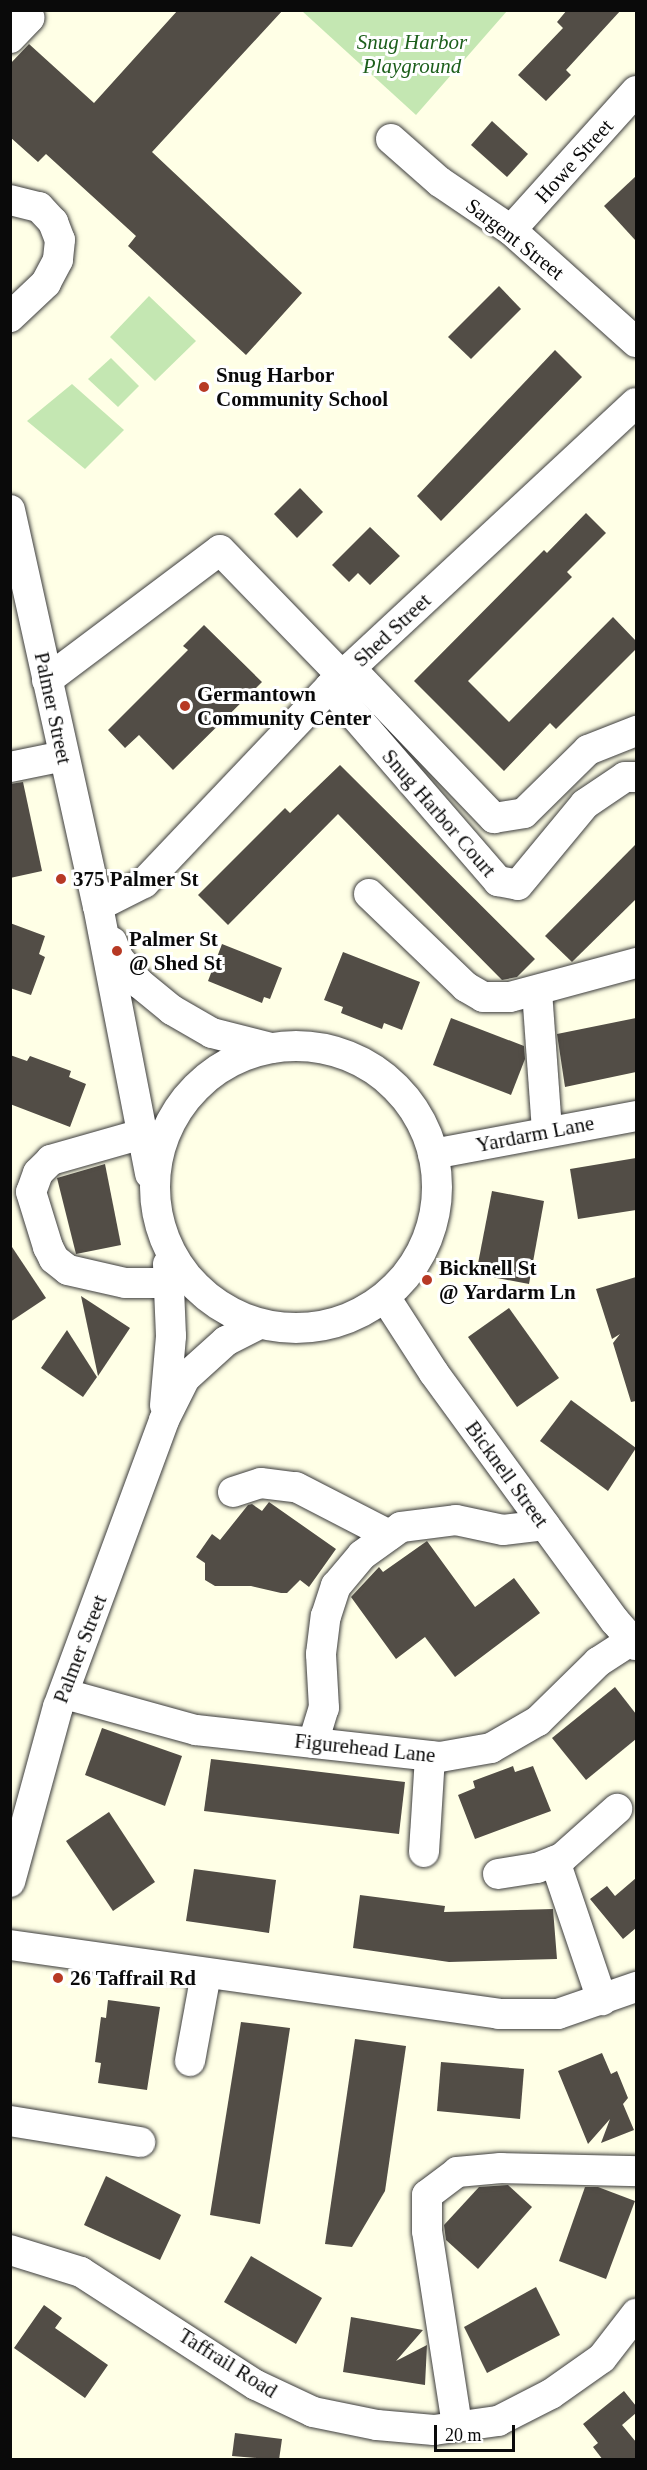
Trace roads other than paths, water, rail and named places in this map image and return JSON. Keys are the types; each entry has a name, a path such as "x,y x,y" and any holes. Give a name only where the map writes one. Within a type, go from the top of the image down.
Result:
{"street":[{"path":"10,38 29,18 20,10"},
{"name":"Howe Street","path":"511,230 636,91"},
{"name":"Sargent Street","path":"391,139 440,182 511,230 636,342"},
{"path":"10,200 30,203 46,214 58,231 60,250 54,269 39,294 10,317"},
{"name":"Shed Street","path":"98,906 144,884 340,677 636,403"},
{"name":"Palmer Street","path":"10,510 98,906 154,1194 166,1244 171,1336 164,1420"},
{"path":"47,680 220,550 340,677"},
{"name":"Snug Harbor Court","path":"340,677 494,818 524,813 588,750 615,736 636,731"},
{"name":"Snug Harbor Court","path":"340,677 498,881 518,885 585,804 625,777 636,777"},
{"path":"10,767 64,756"},
{"path":"369,894 474,993 496,998 537,990 636,963"},
{"name":"Palmer Street","path":"98,906 118,958 138,983 172,1010 212,1032 271,1048"},
{"path":"537,990 546,1131"},
{"path":"154,1194 158,1154 173,1116 199,1084 230,1062 271,1048 314,1047 355,1059 381,1076 417,1114 434,1154 437,1185 434,1217 424,1248 407,1275 385,1297 357,1315 325,1326 292,1329 259,1324 220,1307 196,1287 166,1244"},
{"name":"Yardarm Lane","path":"434,1154 546,1131 636,1116"},
{"path":"142,1134 51,1160 38,1173 31,1192 48,1247 54,1259 68,1270 125,1283 169,1283"},
{"name":"Bicknell Street","path":"385,1297 434,1373 544,1525 634,1642"},
{"name":"Palmer Street","path":"10,1882 65,1694 164,1420 186,1378 226,1341 259,1324"},
{"path":"233,1492 261,1483 296,1487 390,1535"},
{"path":"313,1743 324,1708 321,1654 326,1616 336,1586 362,1555 400,1527 456,1520 503,1530 544,1525"},
{"name":"Figurehead Lane","path":"65,1694 196,1730 430,1756 491,1748 500,1743 538,1721 598,1662 634,1642"},
{"path":"424,1852 430,1756"},
{"path":"498,1874 555,1861 617,1809"},
{"path":"10,1945 498,2014 558,2014 626,1998 555,1861"},
{"path":"190,2061 206,1974"},
{"path":"10,2121 140,2142"},
{"path":"457,2425 427,2231 427,2195 457,2172 501,2168 636,2171"},
{"name":"Taffrail Road","path":"10,2250 81,2272 256,2385 313,2412 377,2425 434,2430 498,2421 551,2394 602,2358 636,2314"}],"place":[{"name":"Snug Harbor Community School","path":"204,387"},
{"name":"Germantown Community Center","path":"185,706"},
{"name":"375 Palmer St","path":"61,879"},
{"name":"Palmer St @ Shed St","path":"117,951"},
{"name":"Bicknell St @ Yardarm Ln","path":"427,1280"},
{"name":"26 Taffrail Rd","path":"58,1978"}],"park label":[{"name":"Snug Harbor Playground","path":"412,54"}]}
